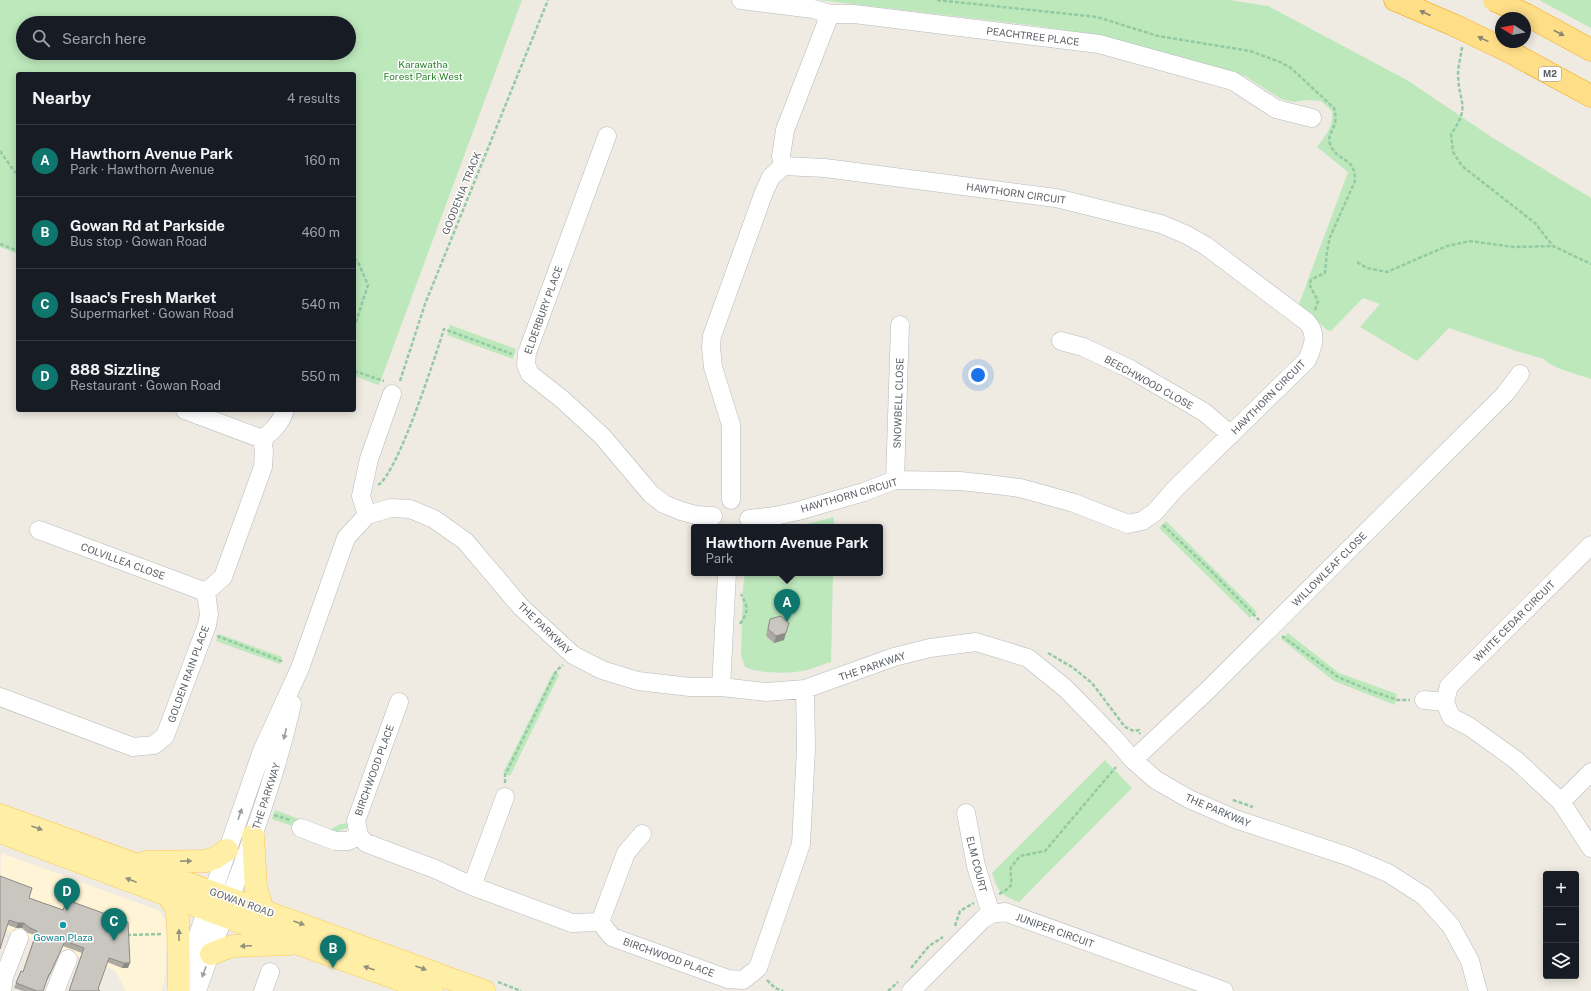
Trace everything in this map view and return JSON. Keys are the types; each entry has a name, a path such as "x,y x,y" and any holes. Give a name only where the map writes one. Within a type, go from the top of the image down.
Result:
{"highway":[{"name":"M2","path":"1395,0 1459,34 1510,52 1591,96"},
{"path":"1494,0 1527,15 1591,50"}],"main road":[{"name":"GOWAN ROAD","path":"0,815 133,862 299,944 432,991"},
{"name":"GOWAN ROAD","path":"0,832 167,894 219,904 263,910 484,991"},
{"path":"253,836 256,888 263,910"},
{"path":"133,862 206,861 215,858 227,850"},
{"path":"167,894 175,906 178,919 185,990"},
{"path":"211,954 234,946 299,944"}],"street":[{"name":"PEACHTREE PLACE","path":"741,0 814,9 830,14 854,14 1099,44 1233,81 1276,109 1312,118"},
{"path":"714,521 716,508 719,504 731,500 731,425 713,367 711,347 712,336 764,192 771,177 783,166 781,156 785,130 830,14"},
{"name":"ELDERBURY PLACE","path":"606,136 526,359 526,365 530,374 563,400 602,436 651,494 664,504 714,521"},
{"name":"HAWTHORN CIRCUIT","path":"731,500 739,502 747,510 748,523 864,492 895,480 960,481 1020,488 1074,503 1128,524 1142,521 1155,512 1307,360 1314,346 1314,336 1311,326 1307,322 1206,246 1187,235 1161,224 1056,198 825,168 783,166"},
{"name":"SNOWBELL CLOSE","path":"895,480 900,325"},
{"name":"BEECHWOOD CLOSE","path":"1061,341 1083,347 1130,369 1204,412 1231,435"},
{"name":"WILLOWLEAF CLOSE","path":"1132,760 1208,690 1505,394 1520,374"},
{"path":"367,515 361,496 369,459 395,390"},
{"path":"190,412 262,439"},
{"path":"262,439 274,430 282,419 284,412"},
{"path":"206,592 223,578 263,467 264,451 262,439"},
{"name":"THE PARKWAY","path":"219,904 227,850 292,665 346,538 367,515 391,508 410,509 434,519 465,542 521,606 572,655 602,670 638,681 690,687 766,692 805,689 894,657 930,648 976,642 1028,658 1065,688 1114,738 1132,760 1156,780 1189,799 1235,819 1350,857 1388,873 1424,896 1451,926 1470,961 1478,991"},
{"name":"COLVILLEA CLOSE","path":"39,530 206,592"},
{"name":"WHITE CEDAR CIRCUIT","path":"1445,702 1449,686 1591,545"},
{"path":"721,688 727,576"},
{"name":"GOLDEN RAIN PLACE","path":"0,697 132,747 154,745 165,736 207,625 210,614 206,592"},
{"name":"THE PARKWAY","path":"219,904 253,836 283,743 292,665"},
{"path":"758,968 784,897 801,844 806,749 805,689"},
{"path":"1424,700 1445,702 1451,717 1470,727 1516,760 1561,802 1591,848"},
{"name":"BIRCHWOOD PLACE","path":"359,836 356,821 399,702"},
{"path":"1561,802 1591,772"},
{"path":"472,886 505,798"},
{"name":"ELM COURT","path":"966,813 976,866 989,907"},
{"path":"301,828 335,841 348,841 359,836 366,843 472,886 572,923 600,922 626,853 642,834"},
{"path":"185,990 211,954 219,904"},
{"path":"185,990 219,904"},
{"path":"906,985 983,919 989,907"},
{"name":"JUNIPER CIRCUIT","path":"989,907 1224,991"},
{"name":"BIRCHWOOD PLACE","path":"600,922 612,937 728,979 743,980 758,968"},
{"path":"2,991 4,977 19,938"},
{"path":"55,991 68,959"},
{"path":"263,991 270,972"}],"path":[{"name":"GOODENIA TRACK","path":"395,390 425,304 548,0"},
{"path":"937,0 1097,17 1158,36 1250,52 1280,62 1291,68 1334,108 1335,124 1329,141 1334,151 1354,166 1355,173 1355,180 1330,237 1325,273 1312,278 1309,284 1318,301 1317,307 1307,322"},
{"path":"1459,34 1458,75 1463,111 1459,124 1451,134 1453,152 1462,166 1535,223 1553,246 1591,264"},
{"path":"0,151 16,173"},
{"path":"1357,262 1367,268 1387,272 1447,246 1470,241 1514,247 1553,246"},
{"path":"0,244 16,250"},
{"path":"356,260 368,285 356,322"},
{"path":"361,496 381,483 392,467 417,406 444,329 526,359"},
{"path":"356,372 395,390"},
{"path":"1160,522 1209,569 1255,617 1338,677 1371,691 1398,700 1424,700"},
{"path":"207,625 215,629 217,637 292,665"},
{"path":"505,798 505,775 557,670 572,655"},
{"path":"953,930 960,911 975,902 989,907 1010,888 1012,883 1011,866 1020,856 1044,851 1116,767"},
{"path":"127,935 152,934"},
{"path":"906,974 929,946 947,934"},
{"path":"758,968 762,975 775,988 783,991"},
{"path":"888,991 906,985"}],"shaded area":[{"path":"1,853 160,911 165,920 167,936 165,980 161,991 126,991 115,970 0,928"}],"green space":[{"name":"Karawatha Forest Park West","path":"0,0 522,0 379,385 356,377 356,72 16,72 16,253 0,247"},
{"path":"819,0 1229,0 1268,6 1407,80 1493,138 1591,198 1591,379 1559,368 1544,359 1449,328 1417,361 1360,327 1380,304 1363,298 1331,331 1327,330 1299,304 1348,172 1317,147 1329,130 1332,121 1332,111 1321,101 1308,100 1293,102 1281,99 1245,76 1098,35 1029,25"},
{"path":"1539,0 1591,0 1591,28"},
{"path":"450,325 516,349 513,359 447,335"},
{"path":"834,517 834,524 807,524"},
{"path":"1166,521 1257,612 1250,618 1159,528"},
{"path":"745,576 833,576 831,662 807,670 776,673 758,671 745,667 741,656"},
{"path":"1288,633 1339,673 1397,694 1395,705 1334,681 1281,639"},
{"path":"219,634 282,657 280,664 216,641"},
{"path":"554,671 559,675 510,776 503,773"},
{"path":"1105,760 1132,788 1019,902 1004,895 998,889 992,873"},
{"path":"275,810 329,830 340,824 348,823 348,828 335,833 298,828 272,819"}],"building":[{"path":"781,616 789,623 786,633 776,636 768,629 770,619"},
{"path":"0,876 32,888 29,898 63,910 67,900 128,922 130,963 124,963 109,958 98,989 100,991 69,991 84,948 65,941 49,974 43,991 37,991 16,983 21,971 23,972 37,931 24,923 9,920 0,949"}],"place":[{"name":"Hawthorn Avenue Park","path":"787,622"},
{"name":"888 Sizzling","path":"67,911"},
{"name":"Gowan Plaza","path":"63,925"},
{"name":"Isaac's Fresh Market","path":"114,941"},
{"name":"Gowan Rd at Parkside","path":"333,968"}]}
